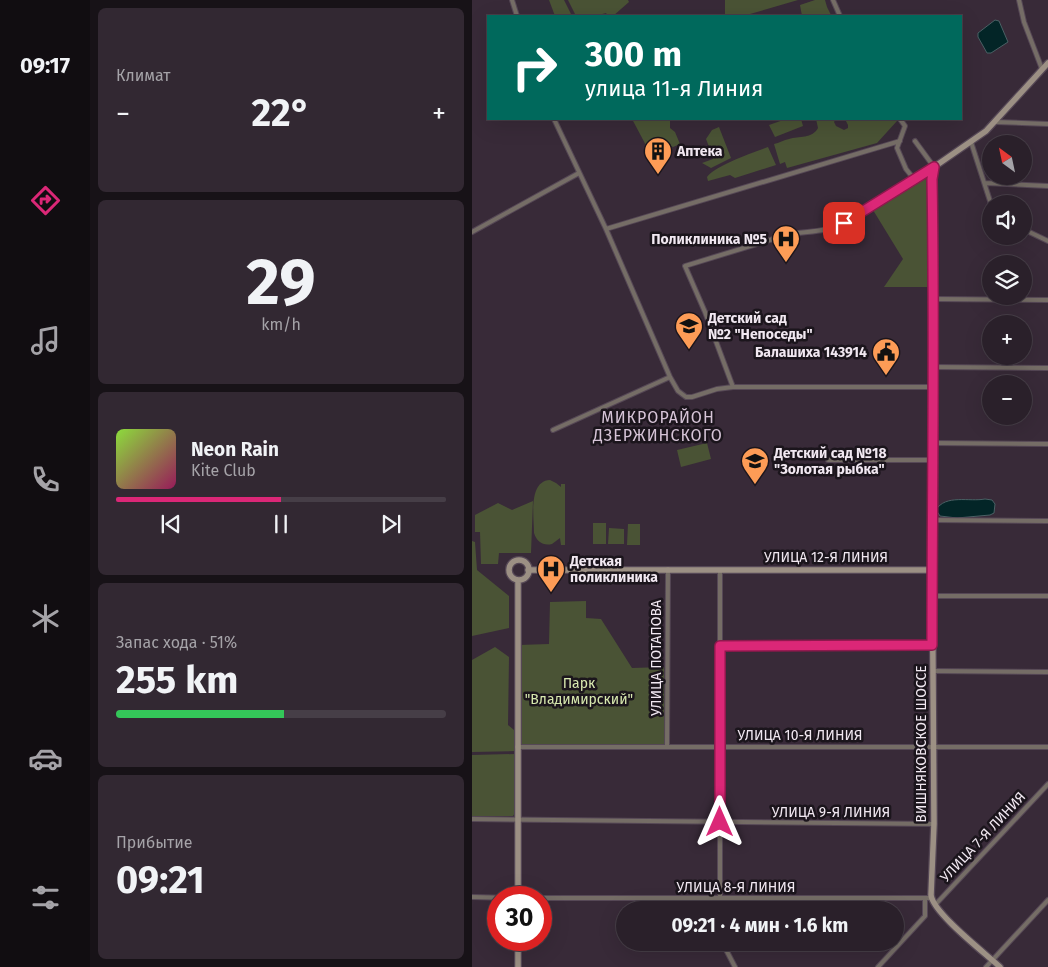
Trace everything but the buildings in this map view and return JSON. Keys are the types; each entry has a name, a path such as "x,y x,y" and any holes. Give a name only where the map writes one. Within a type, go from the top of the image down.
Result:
{"street":[{"path":"512,0 518,15"},
{"path":"833,0 840,15"},
{"path":"1019,0 1024,22 1042,69"},
{"path":"734,387 685,266 796,232 818,232 830,229 853,218 971,142 995,122 1048,63"},
{"path":"554,120 606,229 670,377 678,391 686,397 692,397 718,388 734,387 933,387"},
{"path":"901,120 905,126 897,148 906,169 914,179"},
{"path":"995,122 1048,124"},
{"path":"606,229 900,141"},
{"path":"915,142 934,167"},
{"path":"971,142 982,175"},
{"name":"ВИШНЯКОВСКОЕ ШОССЕ","path":"934,167 932,179 934,299 932,460 934,824 932,898 944,916 1000,967"},
{"path":"472,232 579,173"},
{"path":"1016,185 1048,186"},
{"path":"1032,233 1048,241"},
{"path":"934,299 1048,300"},
{"path":"933,367 1048,368"},
{"path":"553,430 670,377"},
{"path":"933,443 1048,444"},
{"path":"828,460 932,460"},
{"path":"932,520 1048,520"},
{"path":"521,560 526,564 528,570 526,576 518,580 512,577 509,572 512,563 521,560"},
{"name":"УЛИЦА ПОТАПОВА","path":"667,746 668,569"},
{"name":"УЛИЦА 12-Я ЛИНИЯ","path":"528,570 932,570"},
{"path":"720,570 720,899"},
{"path":"518,580 518,886"},
{"path":"932,596 1048,596"},
{"path":"720,646 932,645"},
{"path":"932,671 1048,672"},
{"name":"УЛИЦА 10-Я ЛИНИЯ","path":"517,747 933,748"},
{"path":"933,748 1048,747"},
{"name":"УЛИЦА 7-Я ЛИНИЯ","path":"935,905 1048,784"},
{"name":"УЛИЦА 9-Я ЛИНИЯ","path":"472,819 934,824"},
{"path":"472,897 487,897"},
{"name":"УЛИЦА 8-Я ЛИНИЯ","path":"552,898 932,898"},
{"path":"878,967 925,916 925,898"},
{"path":"986,967 1048,900"},
{"path":"518,951 518,967"},
{"path":"727,951 735,967"}],"green space":[{"path":"549,0 564,0 572,15 555,15"},
{"path":"568,0 628,0 629,2 614,15 607,15 606,13 599,15 576,15"},
{"path":"725,0 798,0 746,15 725,15"},
{"path":"815,0 825,0 831,15 802,15 800,5"},
{"path":"633,120 670,120 670,128 675,132 680,144 673,147 667,144 649,151"},
{"path":"783,120 801,120 803,126 775,137 769,125"},
{"path":"816,120 835,120 834,122 836,126 844,130 848,128 846,120 897,121 877,143 787,168 785,162 780,164 774,144 787,139 812,134 818,128"},
{"path":"719,127 731,158 711,168 702,163 713,159 706,139 712,130"},
{"path":"768,147 776,165 735,178 730,175 708,181 707,177 718,168"},
{"path":"930,173 929,287 884,287 903,259 873,210"},
{"path":"707,443 711,459 681,467 677,450"},
{"path":"550,480 561,487 561,484 565,484 565,545 561,545 560,538 552,544 543,544 534,533 533,509 535,493 538,486"},
{"path":"533,501 531,553 499,553 498,564 481,564 480,532 475,532 475,515 498,503 512,510"},
{"path":"593,523 606,523 606,544 593,544"},
{"path":"628,524 640,524 640,545 627,545"},
{"path":"609,528 624,529 624,544 608,544"},
{"path":"472,541 475,542 477,570 509,596 509,628 472,636"},
{"name":"Парк \"Владимирский\"","path":"586,601 586,618 601,619 632,668 664,667 665,745 519,747 519,645 549,644 550,602"},
{"path":"495,647 509,657 508,725 514,730 516,751 472,752 472,660"},
{"path":"515,754 515,813 513,816 472,816 472,755"}],"shaded area":[{"path":"995,20 999,21 1008,42 991,53 987,53 978,37 978,33"},
{"path":"952,500 992,500 995,504 994,513 990,515 957,518 940,516 936,510 940,505"}],"place":[{"name":"Аптека","path":"658,175"},
{"name":"Поликлиника №5","path":"786,263"},
{"name":"Детский сад №2 \"Непоседы\"","path":"689,350"},
{"name":"Балашиха 143914","path":"886,376"},
{"name":"Детский сад №18 \"Золотая рыбка\"","path":"755,485"},
{"name":"Детская поликлиника","path":"551,593"}],"district":[{"name":"МИКРОРАЙОН ДЗЕРЖИНСКОГО","path":"658,426"}],"route":[{"path":"720,822 720,646 932,645 934,299 932,179 934,167 844,223"}]}
